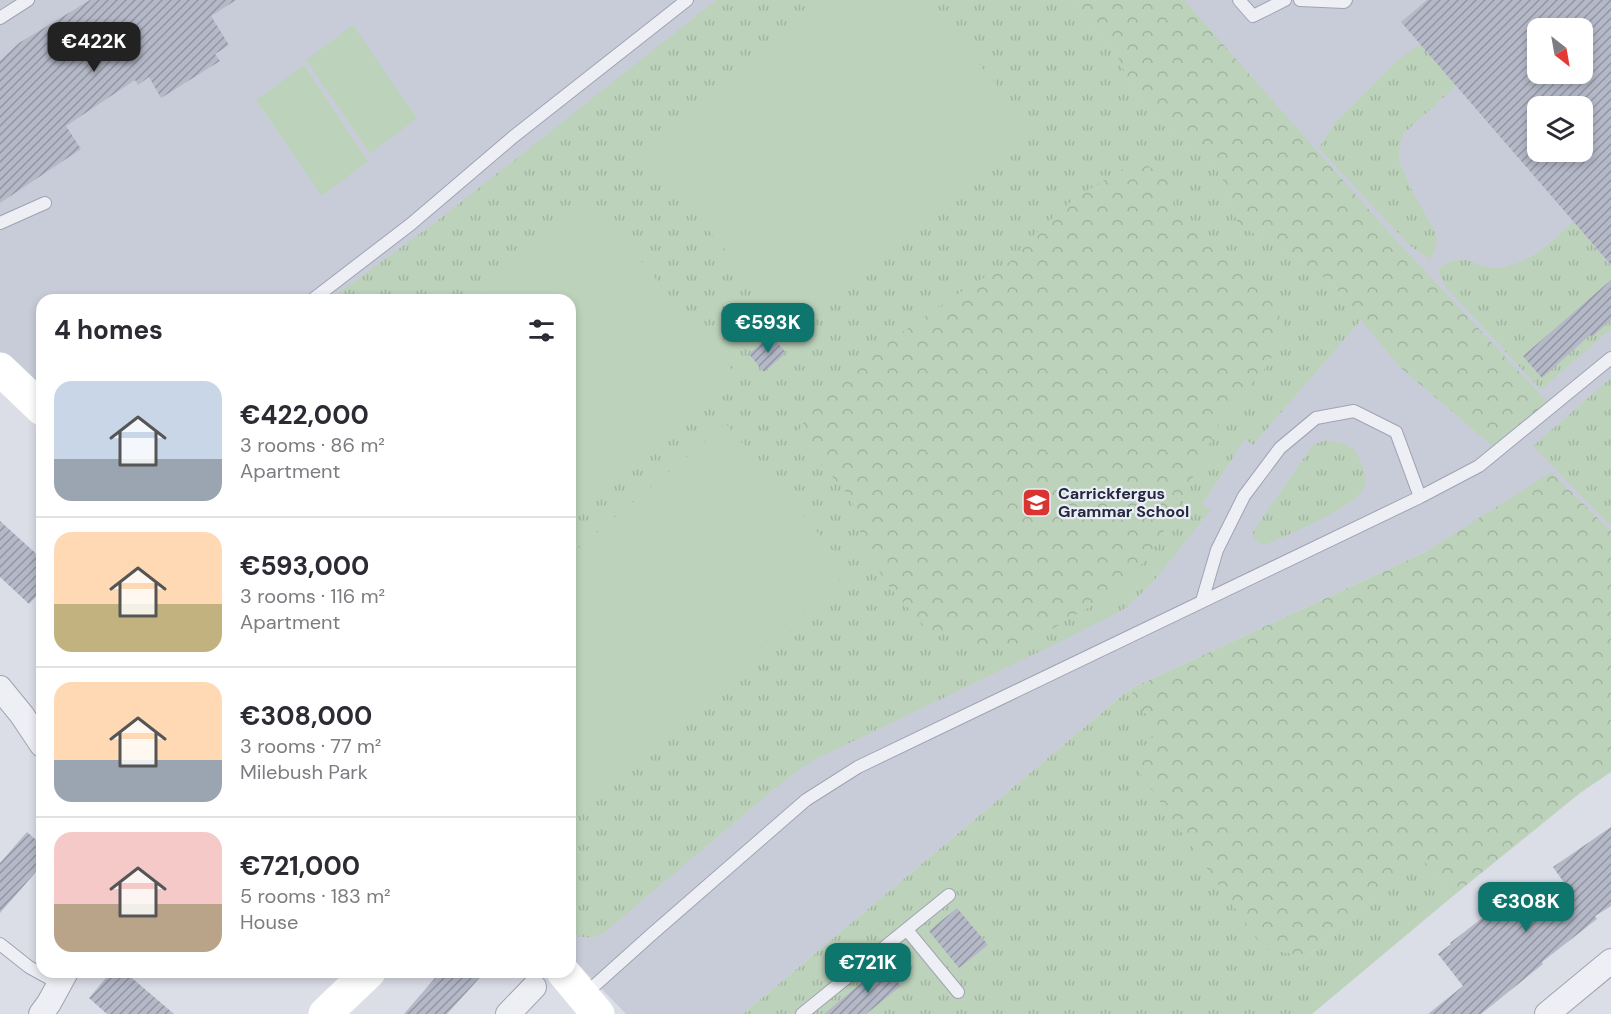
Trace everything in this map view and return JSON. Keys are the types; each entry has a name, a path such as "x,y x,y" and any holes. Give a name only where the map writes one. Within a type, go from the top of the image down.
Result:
{"street":[{"path":"0,369 36,403"},
{"path":"0,688 36,736"},
{"path":"1547,1014 1611,961"},
{"path":"41,1014 63,978"},
{"path":"325,1014 363,978"},
{"path":"508,1014 534,987"}],"lane":[{"path":"0,18 28,0"},
{"path":"320,294 411,224 513,137 687,0"},
{"path":"1239,0 1253,16 1286,0"},
{"path":"1299,0 1344,2 1346,0"},
{"path":"0,224 45,203"},
{"path":"581,994 806,800 858,767 1420,497 1479,466 1611,358"},
{"path":"1202,601 1217,550 1244,496 1280,448 1316,418 1354,411 1396,432 1420,497"},
{"path":"802,1014 949,895"},
{"path":"907,930 958,992"},
{"path":"0,944 29,967 36,969"}],"shaded area":[{"name":"Carrickfergus Grammar School","path":"0,0 1611,0 1611,531 1551,473 1427,551 1130,689 743,1014 626,1014 576,962 576,294 36,294 36,386 0,352"}],"green space":[{"path":"716,0 1072,0 1118,57 1138,100 1221,174 1238,224 1285,251 1333,284 1361,320 1253,445 1245,439 1202,505 1211,510 1152,583 1126,608 810,762 775,788 603,934 583,937 576,935 576,294 337,294 441,218"},
{"path":"833,0 927,0 1036,134 793,333 645,153"},
{"path":"1072,0 1184,0 1394,238 1552,407 1498,451 1400,367 1333,284 1285,251 1238,224 1221,174 1138,100 1118,57"},
{"path":"353,25 417,118 370,154 306,60"},
{"path":"1420,44 1456,86 1403,134 1399,148 1399,161 1437,239 1430,260 1409,245 1319,148 1336,121 1398,60"},
{"path":"304,65 368,161 322,196 256,100"},
{"path":"1148,166 1169,180 1175,212 1255,275 1284,324 1269,364 1223,416 1157,543 1123,589 1066,620 1022,650 966,642 926,628 887,584 863,544 852,499 794,438 814,406 847,366 1011,261 1034,235 1076,197 1121,170"},
{"path":"590,200 738,377 576,511 576,294 476,294"},
{"path":"1573,221 1611,266 1611,329 1541,390 1445,286 1438,270 1455,260 1499,268 1522,261 1545,247"},
{"path":"1611,378 1611,526 1533,446"},
{"path":"726,424 850,571 581,796 576,790 576,550"},
{"path":"1325,440 1342,443 1355,451 1365,471 1364,488 1349,503 1321,519 1269,543 1259,543 1254,539 1253,532 1260,521 1313,445"},
{"path":"1551,472 1611,531 1611,772 1580,793 1453,896 1422,859 1306,957 1263,948 1132,762 1156,731 1130,689 1427,551"},
{"path":"1130,689 1306,957 1422,858 1453,896 1312,1014 743,1014"}],"building":[{"path":"90,0 236,0 211,16 229,45 215,54 220,61 161,98 149,77 138,85 135,80 66,126 81,149 0,203 0,61 19,43"},
{"path":"1427,0 1611,0 1611,265 1401,22"},
{"path":"1611,280 1611,320 1592,337 1590,335 1542,378 1523,356"},
{"path":"771,335 786,353 764,372 749,354"},
{"path":"0,521 36,554 36,596 29,604 0,577"},
{"path":"1611,827 1611,906 1595,916 1597,919 1481,1014 1428,1014 1463,986 1438,954 1517,891 1539,920 1572,894 1553,867"},
{"path":"27,832 36,840 36,872 0,913 0,863"},
{"path":"957,908 988,945 959,968 929,931"},
{"path":"884,964 901,986 866,1014 824,1014"},
{"path":"106,978 132,978 174,1014 107,1014 89,998"},
{"path":"435,978 480,978 447,1014 404,1014"}],"place":[{"name":"Carrickfergus Grammar School","path":"1037,502"}]}
